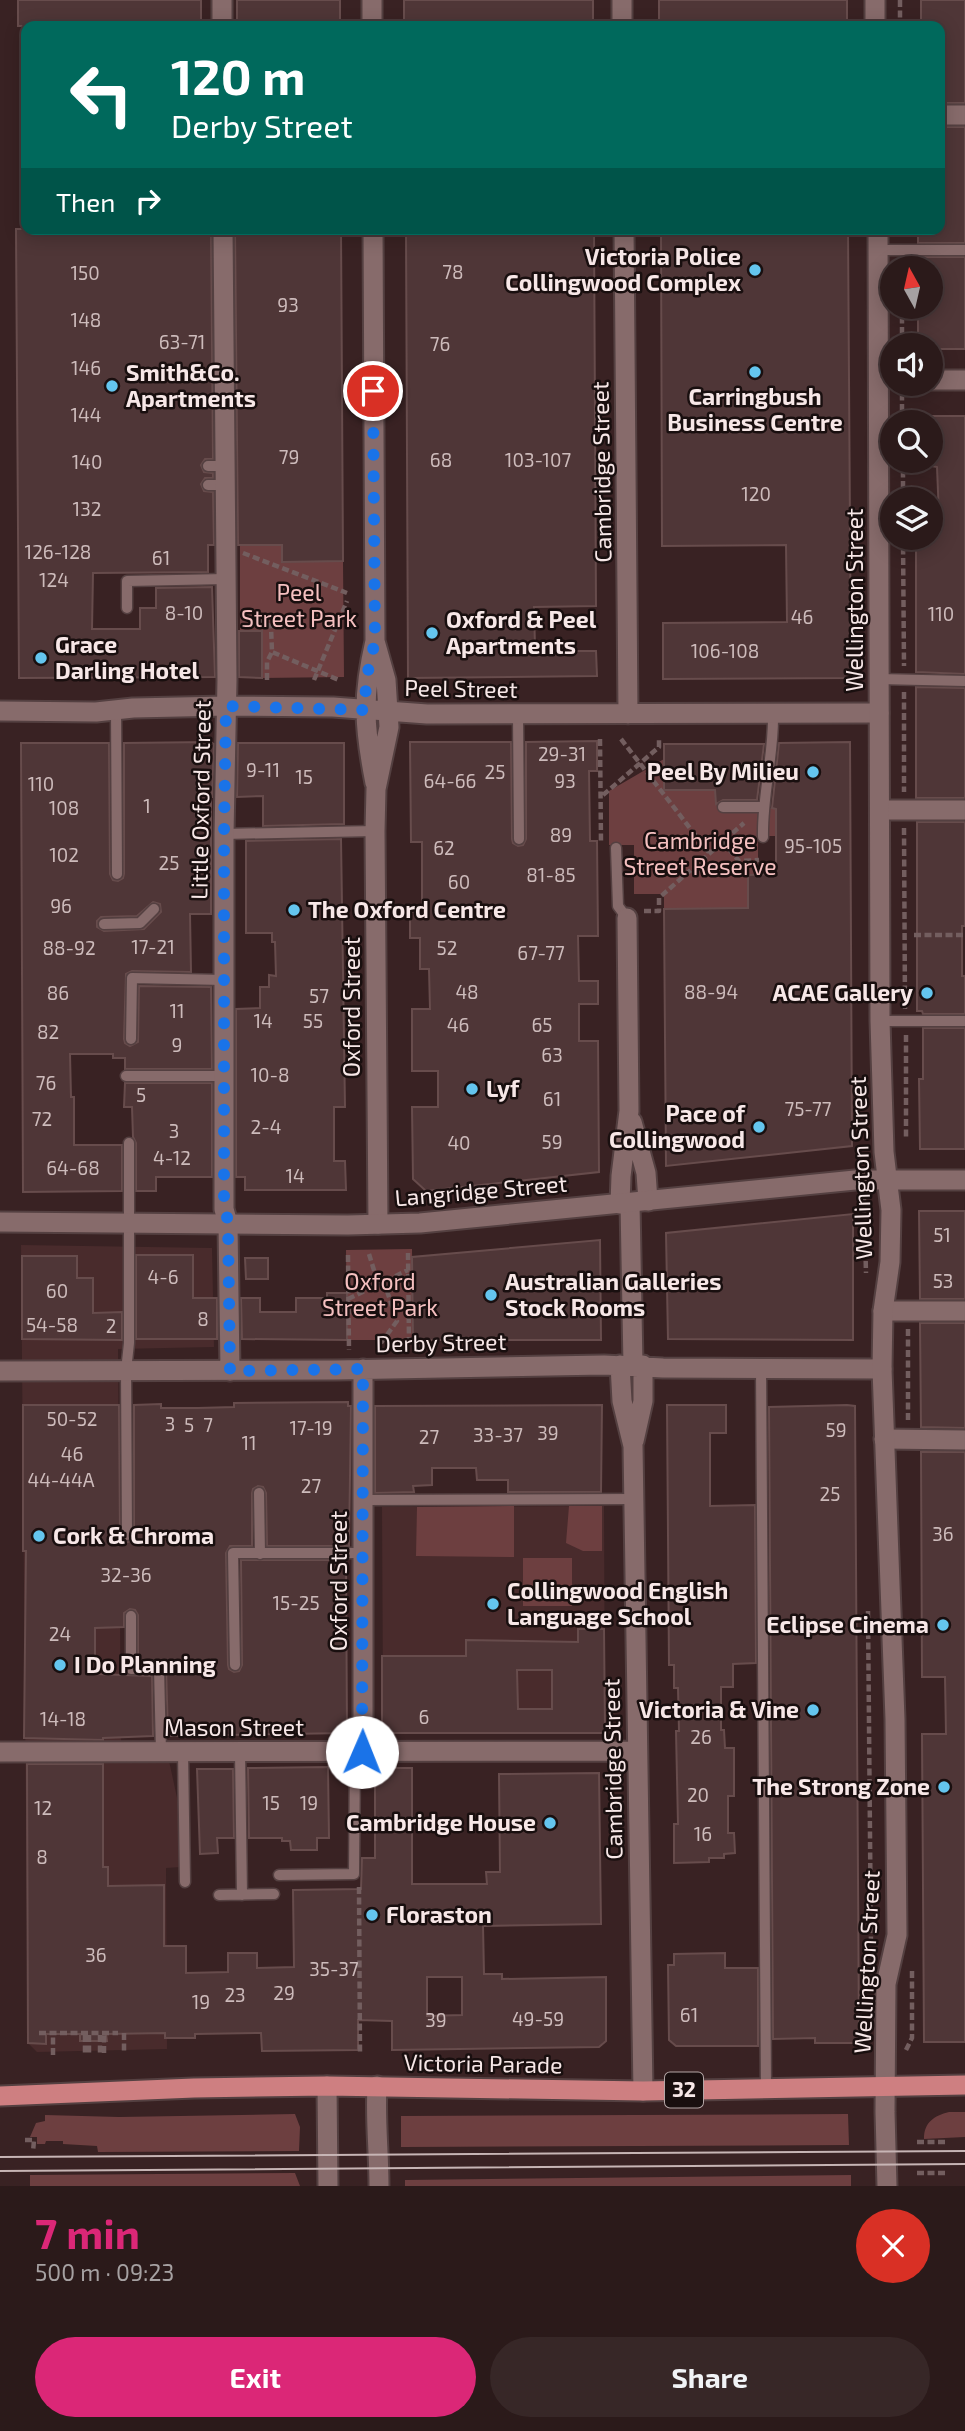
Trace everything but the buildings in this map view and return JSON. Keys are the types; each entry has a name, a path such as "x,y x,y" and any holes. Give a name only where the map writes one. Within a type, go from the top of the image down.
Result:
{"main road":[{"name":"Victoria Parade","path":"0,2096 327,2086 643,2091 965,2085"}],"street":[{"path":"222,0 222,21"},
{"path":"372,0 372,21"},
{"path":"622,0 622,21"},
{"path":"875,0 875,21"},
{"path":"945,115 965,115"},
{"name":"Little Oxford Street","path":"223,235 217,476 226,546 226,706 224,834 219,909 224,979 225,1209 228,1224 230,1371"},
{"name":"Oxford Street","path":"373,235 375,641 366,680 365,710 366,740 376,789"},
{"name":"Cambridge Street","path":"624,235 628,714"},
{"name":"Wellington Street","path":"878,235 883,333"},
{"path":"943,380 965,380"},
{"name":"Wellington Street","path":"886,396 879,679 880,1021 884,1152 891,1210 890,1262 883,1311 883,1369 895,1719 897,1935 886,1984 887,2186"},
{"name":"Oxford Street","path":"375,641 386,680 389,712 388,740 376,789 375,831 378,1224"},
{"name":"Peel Street","path":"0,711 96,712 133,708 226,706 518,714 879,713"},
{"path":"880,810 965,810"},
{"name":"Cambridge Street","path":"627,918 629,1111 621,1176 633,1203"},
{"name":"Cambridge Street","path":"629,1111 646,1173 633,1203 632,1365 622,1401 632,1446 643,2091"},
{"name":"Langridge Street","path":"0,1222 420,1223 855,1180 965,1180"},
{"path":"883,1311 965,1311"},
{"name":"Derby Street","path":"0,1371 230,1371 632,1365 663,1368 883,1369"},
{"name":"Oxford Street","path":"359,1752 363,1369"},
{"path":"884,1439 965,1440"},
{"name":"Mason Street","path":"0,1752 636,1751"},
{"path":"327,2086 328,2186"},
{"path":"377,2086 375,2123 379,2186"}],"lane":[{"path":"878,250 965,250"},
{"path":"127,608 127,581 226,579"},
{"path":"879,679 965,681"},
{"path":"116,710 117,874"},
{"path":"518,714 519,839"},
{"path":"763,837 773,714"},
{"path":"723,807 764,807"},
{"path":"224,834 375,831"},
{"name":"Cambridge Street","path":"616,848 618,906 627,918"},
{"path":"104,924 140,923 155,909"},
{"path":"131,1039 132,978 224,979"},
{"path":"880,1021 965,1021"},
{"path":"126,1076 224,1076"},
{"path":"127,1535 125,1371 129,1343 129,1143"},
{"path":"761,1369 766,2089"},
{"path":"259,1493 260,1554"},
{"path":"363,1500 633,1499"},
{"path":"234,1665 233,1553 363,1553"},
{"path":"131,1616 131,1669 159,1668 161,1752"},
{"path":"183,1752 185,1882"},
{"path":"240,1752 242,1895"},
{"path":"279,1874 354,1874 359,1752"},
{"path":"219,1895 274,1895"}],"path":[{"path":"900,0 900,21"},
{"path":"226,546 347,593"},
{"path":"314,680 347,601"},
{"path":"226,609 271,626 272,652 267,662 267,680"},
{"path":"272,652 339,680"},
{"path":"602,795 659,747 659,738"},
{"path":"600,739 601,848"},
{"path":"621,739 710,855"},
{"path":"659,911 659,898 739,827"},
{"path":"722,841 739,861 759,860"},
{"path":"914,935 965,935"},
{"path":"408,1253 410,1343"},
{"path":"369,1254 377,1280 386,1288 397,1321 381,1343"},
{"path":"348,1255 349,1343"},
{"path":"348,1299 408,1270"},
{"path":"354,1874 359,1882 360,2052"},
{"path":"39,2034 121,2033 124,2053"},
{"path":"94,2034 102,2053"},
{"path":"87,2054 94,2034"},
{"path":"53,2035 53,2055"},
{"path":"25,2140 33,2140 33,2152"},
{"path":"917,2142 947,2141"},
{"path":"917,2173 947,2173"}],"shaded area":[{"path":"21,1245 212,1248 214,1347 118,1349 121,1747 166,1747 181,1816 181,1867 166,1868 167,2049 37,2052 28,2043"},
{"name":"Collingwood English Language School","path":"604,1506 605,1733 494,1734 494,1700 383,1700 382,1507"}],"green space":[{"name":"Peel Street Park","path":"240,545 282,545 282,562 343,561 344,677 262,678 262,631 240,631"},
{"name":"Cambridge Street Reserve","path":"664,759 664,790 715,790 716,804 736,804 739,801 776,809 776,836 758,836 758,875 748,875 748,908 664,909 664,894 634,894 634,845 609,845 609,791"},
{"name":"Oxford Street Park","path":"412,1249 413,1340 347,1340 346,1250"},
{"path":"514,1506 514,1557 416,1556 417,1507"},
{"path":"569,1506 602,1506 602,1551 583,1551 566,1543"},
{"path":"523,1558 572,1558 572,1606 523,1606"},
{"path":"949,2112 965,2112 965,2137 924,2139 926,2128 931,2121"},
{"path":"295,2114 300,2127 299,2151 98,2152 97,2146 63,2144 63,2141 37,2144 37,2137 30,2137 36,2123 45,2121 45,2115 119,2117"},
{"path":"848,2114 849,2145 401,2147 401,2116"},
{"path":"295,2173 300,2186 30,2186 30,2175"},
{"path":"851,2175 851,2186 405,2186 405,2180"}],"tram line":[{"path":"0,2157 965,2151"},
{"path":"0,2171 965,2164"}],"place":[{"name":"Victoria Police Collingwood Complex","path":"755,270"},
{"name":"Carringbush Business Centre","path":"755,372"},
{"name":"Smith&Co. Apartments","path":"112,386"},
{"name":"Oxford & Peel Apartments","path":"432,633"},
{"name":"Grace Darling Hotel","path":"41,658"},
{"name":"Peel By Milieu","path":"813,772"},
{"name":"The Oxford Centre","path":"294,910"},
{"name":"ACAE Gallery","path":"927,993"},
{"name":"Lyf","path":"472,1089"},
{"name":"Pace of Collingwood","path":"759,1127"},
{"name":"Australian Galleries Stock Rooms","path":"491,1295"},
{"name":"Cork & Chroma","path":"39,1536"},
{"name":"Collingwood English Language School","path":"493,1604"},
{"name":"Eclipse Cinema","path":"943,1625"},
{"name":"I Do Planning","path":"60,1665"},
{"name":"Victoria & Vine","path":"813,1710"},
{"name":"The Strong Zone","path":"944,1787"},
{"name":"Cambridge House","path":"550,1823"},
{"name":"Floraston","path":"372,1915"}],"route":[{"path":"362,1752 363,1369 230,1371 228,1224 224,1196 224,834 226,706 365,710 366,680 375,641 373,391"}]}
